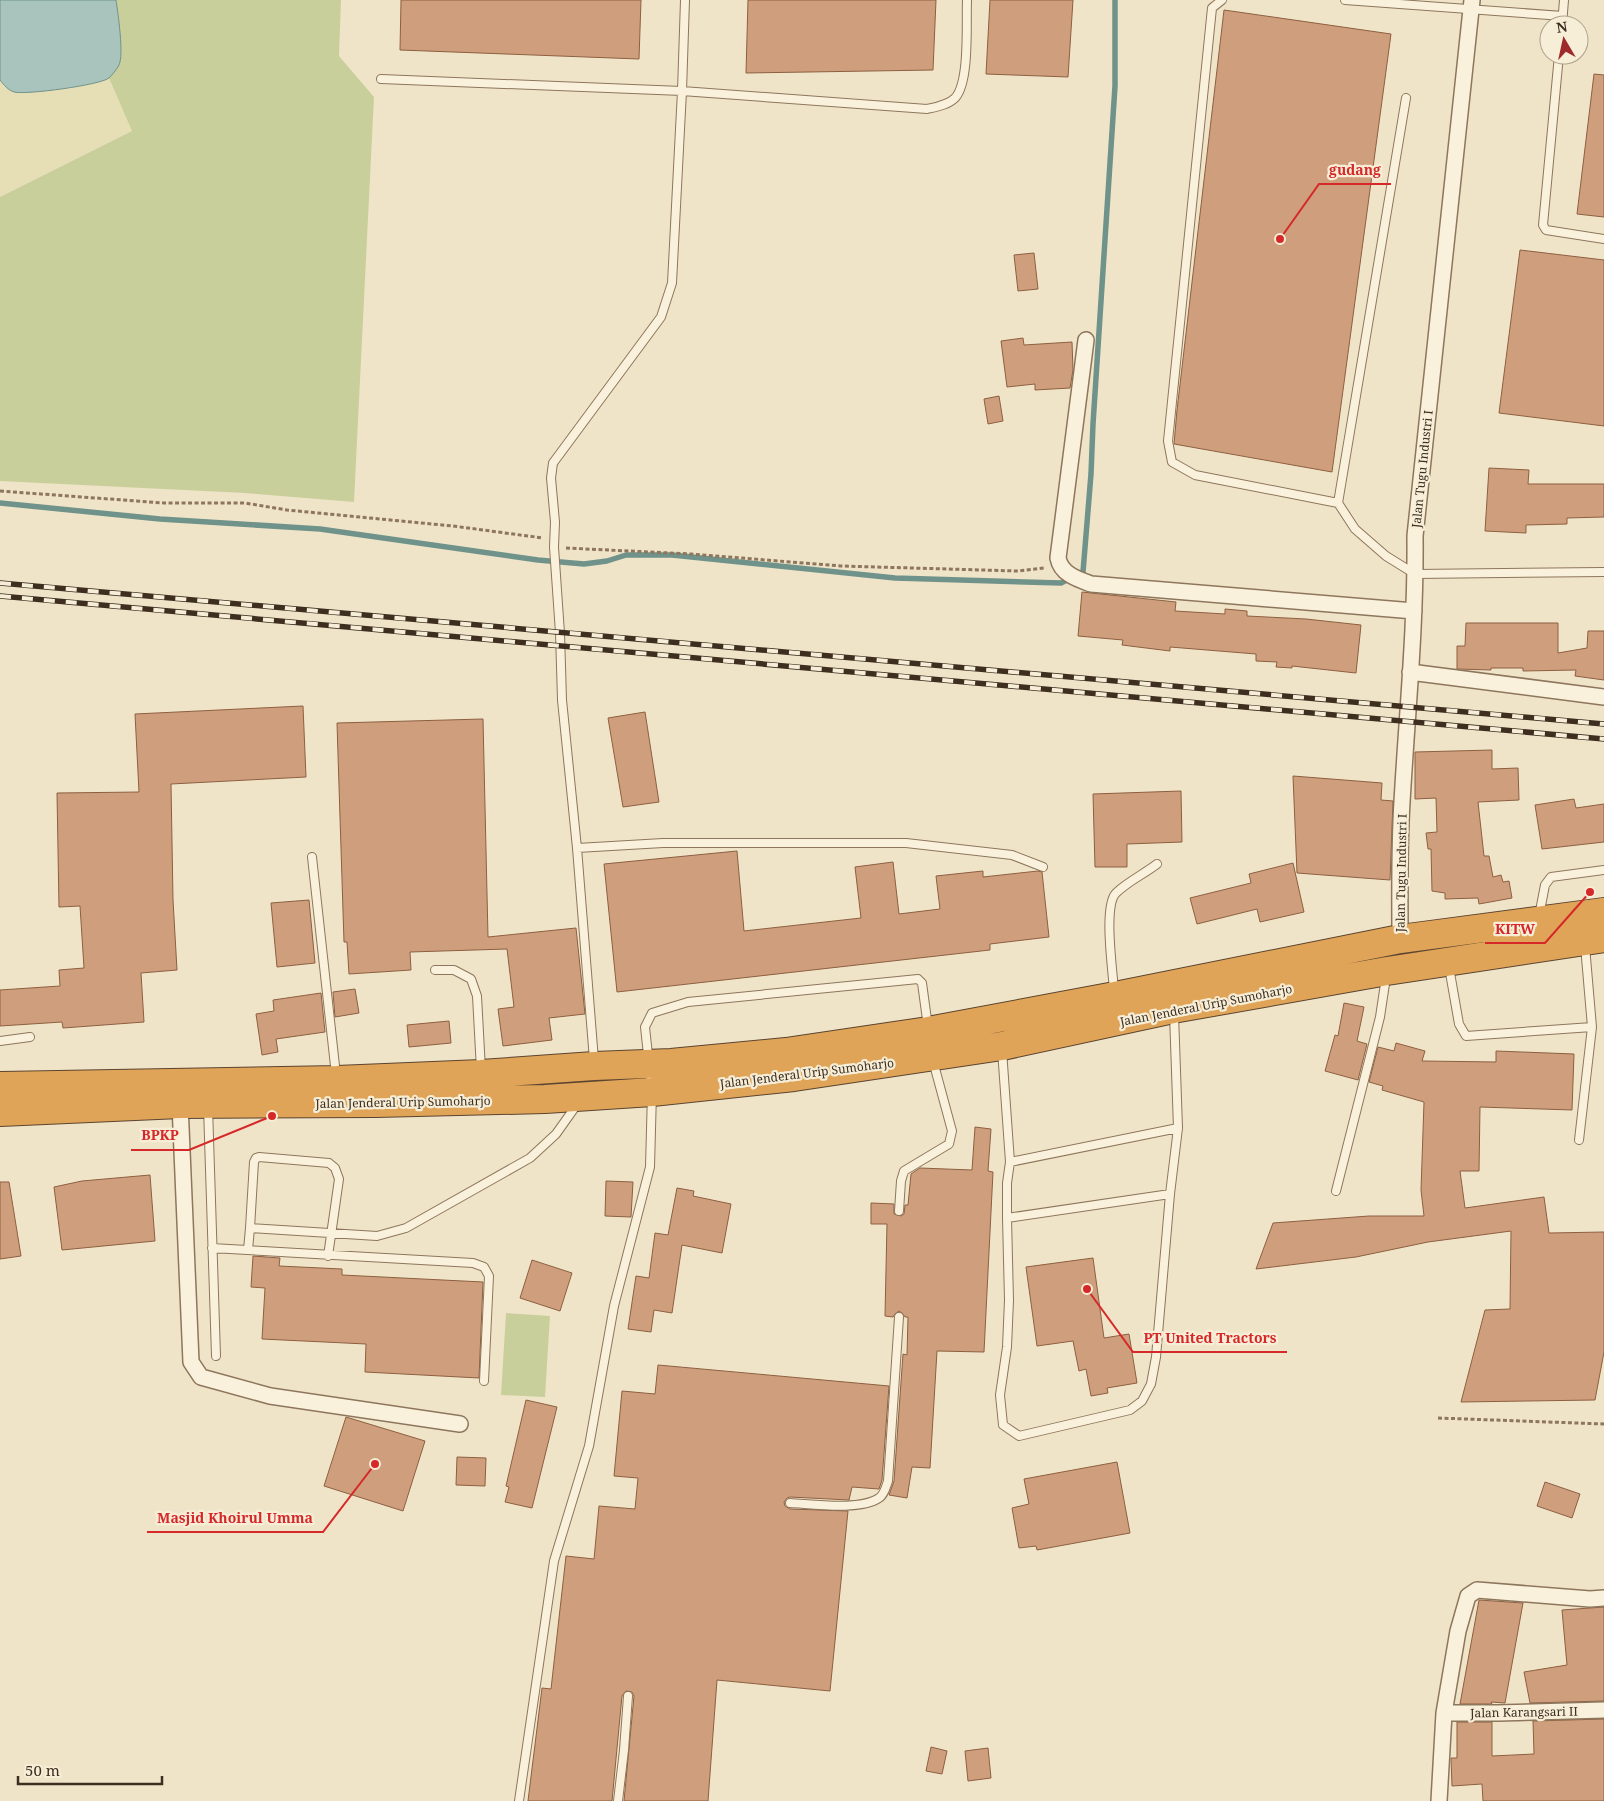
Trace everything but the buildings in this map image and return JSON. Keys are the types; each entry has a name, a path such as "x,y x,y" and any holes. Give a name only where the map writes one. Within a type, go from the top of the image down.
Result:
{"highway":[{"name":"Jalan Jenderal Urip Sumoharjo","path":"0,1086 337,1080 481,1074 589,1081 652,1092 794,1077 1115,996 1400,939 1604,912"},
{"name":"Jalan Jenderal Urip Sumoharjo","path":"0,1112 180,1104 376,1103 589,1081 650,1065 786,1052 930,1043 1002,1046 1173,1010 1386,970 1594,940"}],"street":[{"name":"Jalan Tugu Industri I","path":"1400,939 1402,804 1410,707 1415,574 1414,536 1471,5"},
{"path":"1086,340 1058,558 1061,568 1082,581 1091,584 1414,611"},
{"path":"1410,672 1604,696"},
{"path":"180,1104 191,1362 201,1376 270,1396 460,1424"},
{"path":"1439,1801 1444,1713 1458,1631 1468,1596 1476,1590 1590,1600 1604,1598"},
{"name":"Jalan Karangsari II","path":"1444,1713 1498,1714 1604,1710"}],"lane":[{"path":"250,1228 377,1236 406,1228 530,1158 556,1134 589,1081 577,848 562,700 554,556 555,522 551,478 553,463 661,317 672,283 685,0"},
{"path":"381,79 682,91 926,109 954,100 961,90 964,77 967,0"},
{"path":"1222,0 1212,8 1168,440 1172,462 1194,475 1338,503"},
{"path":"1345,0 1471,5 1555,15"},
{"path":"1563,15 1564,0"},
{"path":"1558,65 1543,225 1546,230 1604,239"},
{"path":"1406,98 1338,503 1355,529 1386,556 1415,574 1604,572"},
{"path":"577,848 663,843 906,843 1012,855 1043,867"},
{"path":"312,857 337,1080"},
{"path":"1115,996 1109,926 1111,901 1116,893 1157,864"},
{"path":"1539,921 1545,885 1551,877 1604,870"},
{"path":"1579,1140 1592,1028 1594,940"},
{"path":"1448,961 1459,1024 1466,1036 1592,1028"},
{"path":"435,970 454,970 471,979 477,996 481,1074"},
{"path":"1336,1191 1380,1017 1386,970"},
{"path":"519,1801 554,1561 589,1446 614,1306 650,1167 652,1092 645,1027 652,1013 688,1002 918,979 922,983 930,1043 952,1131 950,1144 904,1171 901,1181 899,1211"},
{"path":"1002,1046 1010,1162 1007,1183 1009,1300 1000,1395 1003,1425 1019,1436 1130,1410 1142,1401 1151,1384 1156,1357 1170,1194 1178,1128 1173,1010"},
{"path":"0,1041 30,1037"},
{"path":"208,1105 216,1356"},
{"path":"1010,1162 1178,1128"},
{"path":"248,1250 254,1162 256,1158 321,1161 329,1163 335,1168 338,1179 328,1256"},
{"path":"1007,1218 1170,1194"},
{"path":"212,1248 473,1263 484,1267 489,1276 484,1382"},
{"path":"790,1503 854,1506 879,1498 885,1489 888,1481 899,1317"},
{"path":"618,1801 628,1696"}],"path":[{"path":"0,491 164,503 245,503 287,510 453,526 554,543 841,566 1018,571 1061,568"},
{"path":"1438,1418 1604,1424"}],"shaded area":[{"path":"109,78 132,131 0,197 0,81 9,90 15,92 38,92 75,88"}],"green space":[{"path":"116,0 341,0 339,56 374,97 354,502 245,493 0,481 0,197 132,131 109,78 120,64 121,49"},
{"path":"506,1313 550,1316 545,1397 501,1395"}],"water":[{"path":"0,0 116,0 121,43 119,65 109,78 92,84 47,91 21,93 12,91 0,80"}],"waterway":[{"path":"0,503 160,519 320,529 538,560 584,564 607,561 626,555 672,555 895,578 1061,583 1083,572 1091,474 1115,86 1115,0"}],"railway":[{"path":"0,583 1604,724"},
{"path":"0,596 1604,739"}],"place":[{"name":"gudang","path":"1280,239"},
{"name":"KITW","path":"1590,892"},
{"name":"BPKP","path":"272,1116"},
{"name":"PT United Tractors","path":"1087,1289"},
{"name":"Masjid Khoirul Umma","path":"375,1464"}]}
